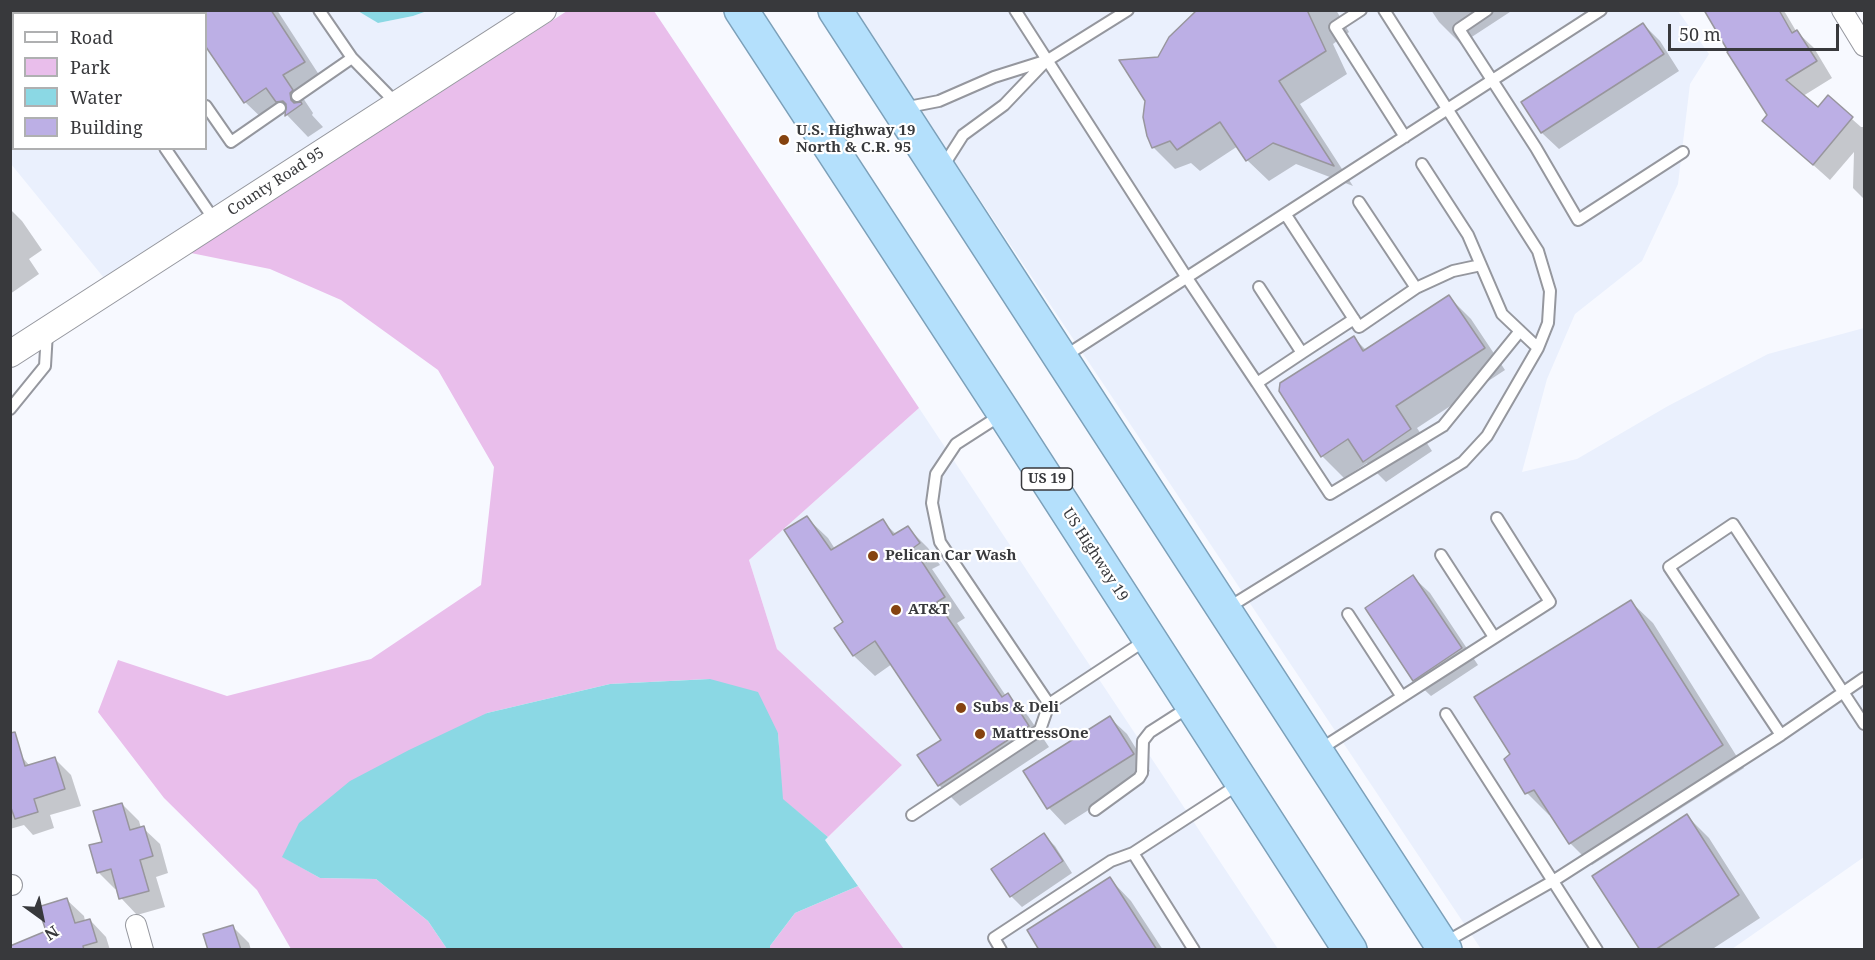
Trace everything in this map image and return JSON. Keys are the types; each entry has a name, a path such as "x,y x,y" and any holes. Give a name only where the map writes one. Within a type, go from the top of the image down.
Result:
{"highway":[{"name":"US Highway 19","path":"741,10 1350,950"},
{"path":"836,10 1443,947"}],"street":[{"name":"County Road 95","path":"10,354 543,10"},
{"path":"1842,10 1864,46"},
{"path":"136,925 143,950"}],"lane":[{"path":"319,10 352,58 397,104"},
{"path":"1016,10 1187,278 1330,494 1443,426 1520,331"},
{"path":"940,171 963,135 1005,105 1048,60 1128,10"},
{"path":"1361,10 1335,27 1405,137"},
{"path":"1224,611 1462,462 1487,436 1538,348 1548,323 1550,291 1538,251 1384,10"},
{"path":"1487,10 1459,28 1578,220 1683,152"},
{"path":"1062,358 1601,10"},
{"path":"297,96 352,58"},
{"path":"899,108 939,101 994,77 1048,60"},
{"path":"207,107 231,142 280,108"},
{"path":"166,150 215,221"},
{"path":"1422,164 1468,235 1502,314 1538,348"},
{"path":"1359,202 1416,288"},
{"path":"1286,214 1359,327 1416,288 1454,271 1481,265"},
{"path":"1259,287 1302,353"},
{"path":"1257,383 1354,319"},
{"path":"10,409 45,366 47,332"},
{"path":"1004,413 956,444 936,474 932,503 940,542 1049,704"},
{"path":"1317,752 1550,602 1497,518"},
{"path":"1781,735 1669,567 1733,524 1864,724"},
{"path":"1441,555 1494,637"},
{"path":"1347,614 1402,697"},
{"path":"912,816 1040,730 1049,704 1149,638"},
{"path":"1443,947 1552,881 1781,735 1864,678"},
{"path":"1095,810 1139,778 1142,773 1143,741 1150,732 1192,705"},
{"path":"1446,714 1597,950"},
{"path":"1001,950 994,938 1111,861 1133,854 1242,782"},
{"path":"1133,854 1194,950"}],"shaded area":[{"path":"358,10 378,23 427,11 518,11 104,278 11,164 10,11"},
{"path":"854,11 1678,11 1709,54 1690,84 1678,184 1642,261 1575,314 1547,379 1522,472 1577,459 1668,406 1768,354 1864,328 1864,857 1732,949 1481,949"},
{"path":"919,408 1278,949 904,949 825,840 902,765 777,649 749,560"}],"green space":[{"path":"567,11 654,11 919,408 749,560 777,649 902,765 828,837 782,799 778,733 709,679 610,684 487,713 283,857 320,878 376,879 428,921 447,949 291,949 257,890 164,798 98,712 118,660 227,696 371,659 481,585 494,467 438,370 341,300 270,269 191,253"},
{"path":"858,886 904,949 770,950 770,946 795,913"}],"water":[{"path":"358,11 427,11 378,23"},
{"path":"710,679 758,692 778,733 783,799 828,837 825,840 858,886 795,913 770,949 447,949 428,921 376,879 320,878 282,857 299,823 350,781 487,713 610,684"}],"building":[{"path":"206,10 271,10 305,62 283,75 293,90 290,93 291,100 302,104 285,116 286,104 283,101 276,102 266,88 244,103 207,48"},
{"path":"1197,10 1307,10 1326,51 1279,81 1334,166 1273,143 1246,161 1220,122 1177,150 1170,141 1152,148 1143,117 1145,101 1119,60 1158,57 1169,37"},
{"path":"1704,10 1779,10 1792,33 1797,30 1817,61 1786,80 1818,107 1828,95 1853,117 1813,165 1762,121 1767,115 1727,52"},
{"path":"1643,23 1664,54 1541,133 1521,102"},
{"path":"1449,295 1485,348 1396,406 1411,429 1363,462 1348,439 1321,457 1279,391 1280,383 1354,336 1363,351"},
{"path":"807,516 831,550 883,519 893,535 908,526 920,543 913,548 945,597 937,602 1002,697 1008,693 1029,726 938,786 917,755 941,740 875,641 853,656 834,628 843,622 784,530"},
{"path":"1413,575 1462,648 1413,681 1365,608"},
{"path":"1631,600 1723,745 1569,844 1534,790 1525,794 1504,759 1510,754 1474,697"},
{"path":"1110,716 1134,754 1047,809 1023,771"},
{"path":"15,732 25,766 55,757 65,789 34,799 38,812 15,819 10,805 10,733"},
{"path":"122,803 130,830 144,826 153,856 140,860 149,891 119,899 111,869 97,873 89,845 102,842 93,811"},
{"path":"1687,814 1739,895 1655,950 1640,950 1592,876"},
{"path":"1044,833 1063,861 1010,897 991,869"},
{"path":"1110,877 1157,950 1039,950 1027,930"},
{"path":"67,898 75,923 90,919 97,942 83,946 84,950 10,950 10,946 46,931 38,907"},
{"path":"233,925 241,950 208,950 203,934"}],"place":[{"name":"U.S. Highway 19 North & C.R. 95","path":"784,140"},
{"name":"Pelican Car Wash","path":"873,556"},
{"name":"AT&T","path":"896,610"},
{"name":"Subs & Deli","path":"961,708"},
{"name":"MattressOne","path":"980,734"}]}
